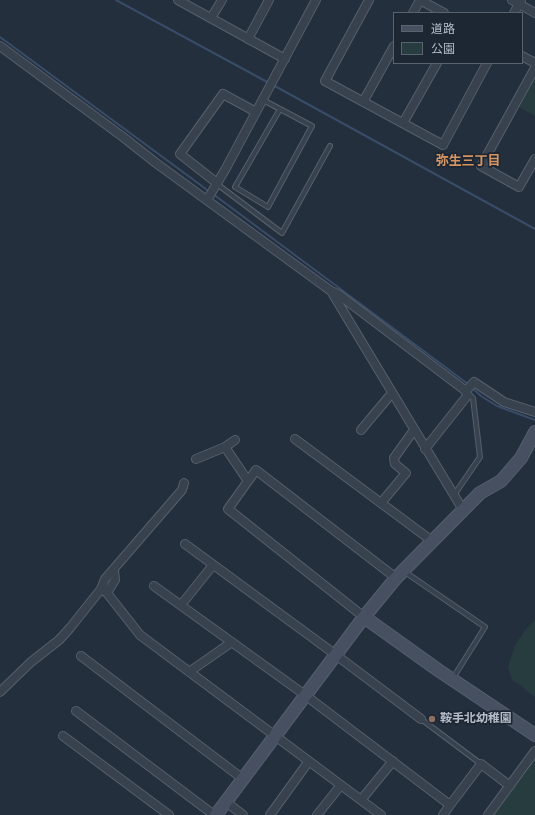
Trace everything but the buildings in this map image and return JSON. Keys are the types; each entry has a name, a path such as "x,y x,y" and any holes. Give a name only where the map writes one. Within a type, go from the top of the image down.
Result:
{"street":[{"path":"178,0 285,59"},
{"path":"211,18 222,0"},
{"path":"248,39 269,0"},
{"path":"207,200 263,100 316,0"},
{"path":"369,0 325,81 403,124 443,145 486,64"},
{"path":"414,12 420,0 442,12"},
{"path":"514,12 517,1 535,13"},
{"path":"0,46 331,291 338,294 466,392"},
{"path":"363,102 393,48"},
{"path":"523,57 535,63"},
{"path":"403,124 435,64"},
{"path":"535,68 481,166 519,187 535,160"},
{"path":"217,183 180,154 223,94 256,112"},
{"path":"331,291 463,510"},
{"path":"425,449 467,396 466,392 474,382 504,402 535,412"},
{"path":"361,430 392,393"},
{"path":"381,503 406,473 395,464 394,458 414,430"},
{"path":"76,712 215,815 305,694 399,574 480,493 500,481 521,458 535,432"},
{"path":"294,439 432,541"},
{"path":"196,460 225,447 235,440"},
{"path":"225,447 248,480"},
{"path":"399,574 256,470 228,509 364,617 452,679 535,734"},
{"path":"0,692 31,662 59,640 114,580 114,570 175,499 182,490 184,483"},
{"path":"185,544 421,719"},
{"path":"181,605 213,565"},
{"path":"154,586 305,694 450,805"},
{"path":"104,591 140,635 275,735 378,814"},
{"path":"189,672 232,642"},
{"path":"81,656 243,778"},
{"path":"63,736 169,815"},
{"path":"488,815 535,751"},
{"path":"270,815 309,761"},
{"path":"361,800 393,761"},
{"path":"443,815 481,764 510,786"},
{"path":"317,815 341,785"},
{"path":"226,802 243,815"}],"lane":[{"path":"263,100 280,109 312,126 268,207 236,187 280,109"},
{"path":"217,183 282,233 330,146"},
{"path":"454,495 480,457 473,398 466,392"},
{"path":"399,574 485,627 452,679"},
{"path":"421,719 481,764"}],"green space":[{"path":"535,77 535,116 519,107"},
{"path":"535,620 535,697 512,680 508,667 515,645 525,630"},
{"path":"535,757 535,815 493,815"}],"waterway":[{"path":"116,0 269,83"},
{"path":"0,37 210,192"},
{"path":"273,85 535,229"},
{"path":"213,194 468,384"},
{"path":"471,387 481,396 497,406 535,420"}],"place":[{"name":"鞍手北幼稚園","path":"432,719"}],"district":[{"name":"弥生三丁目","path":"468,162"}]}
